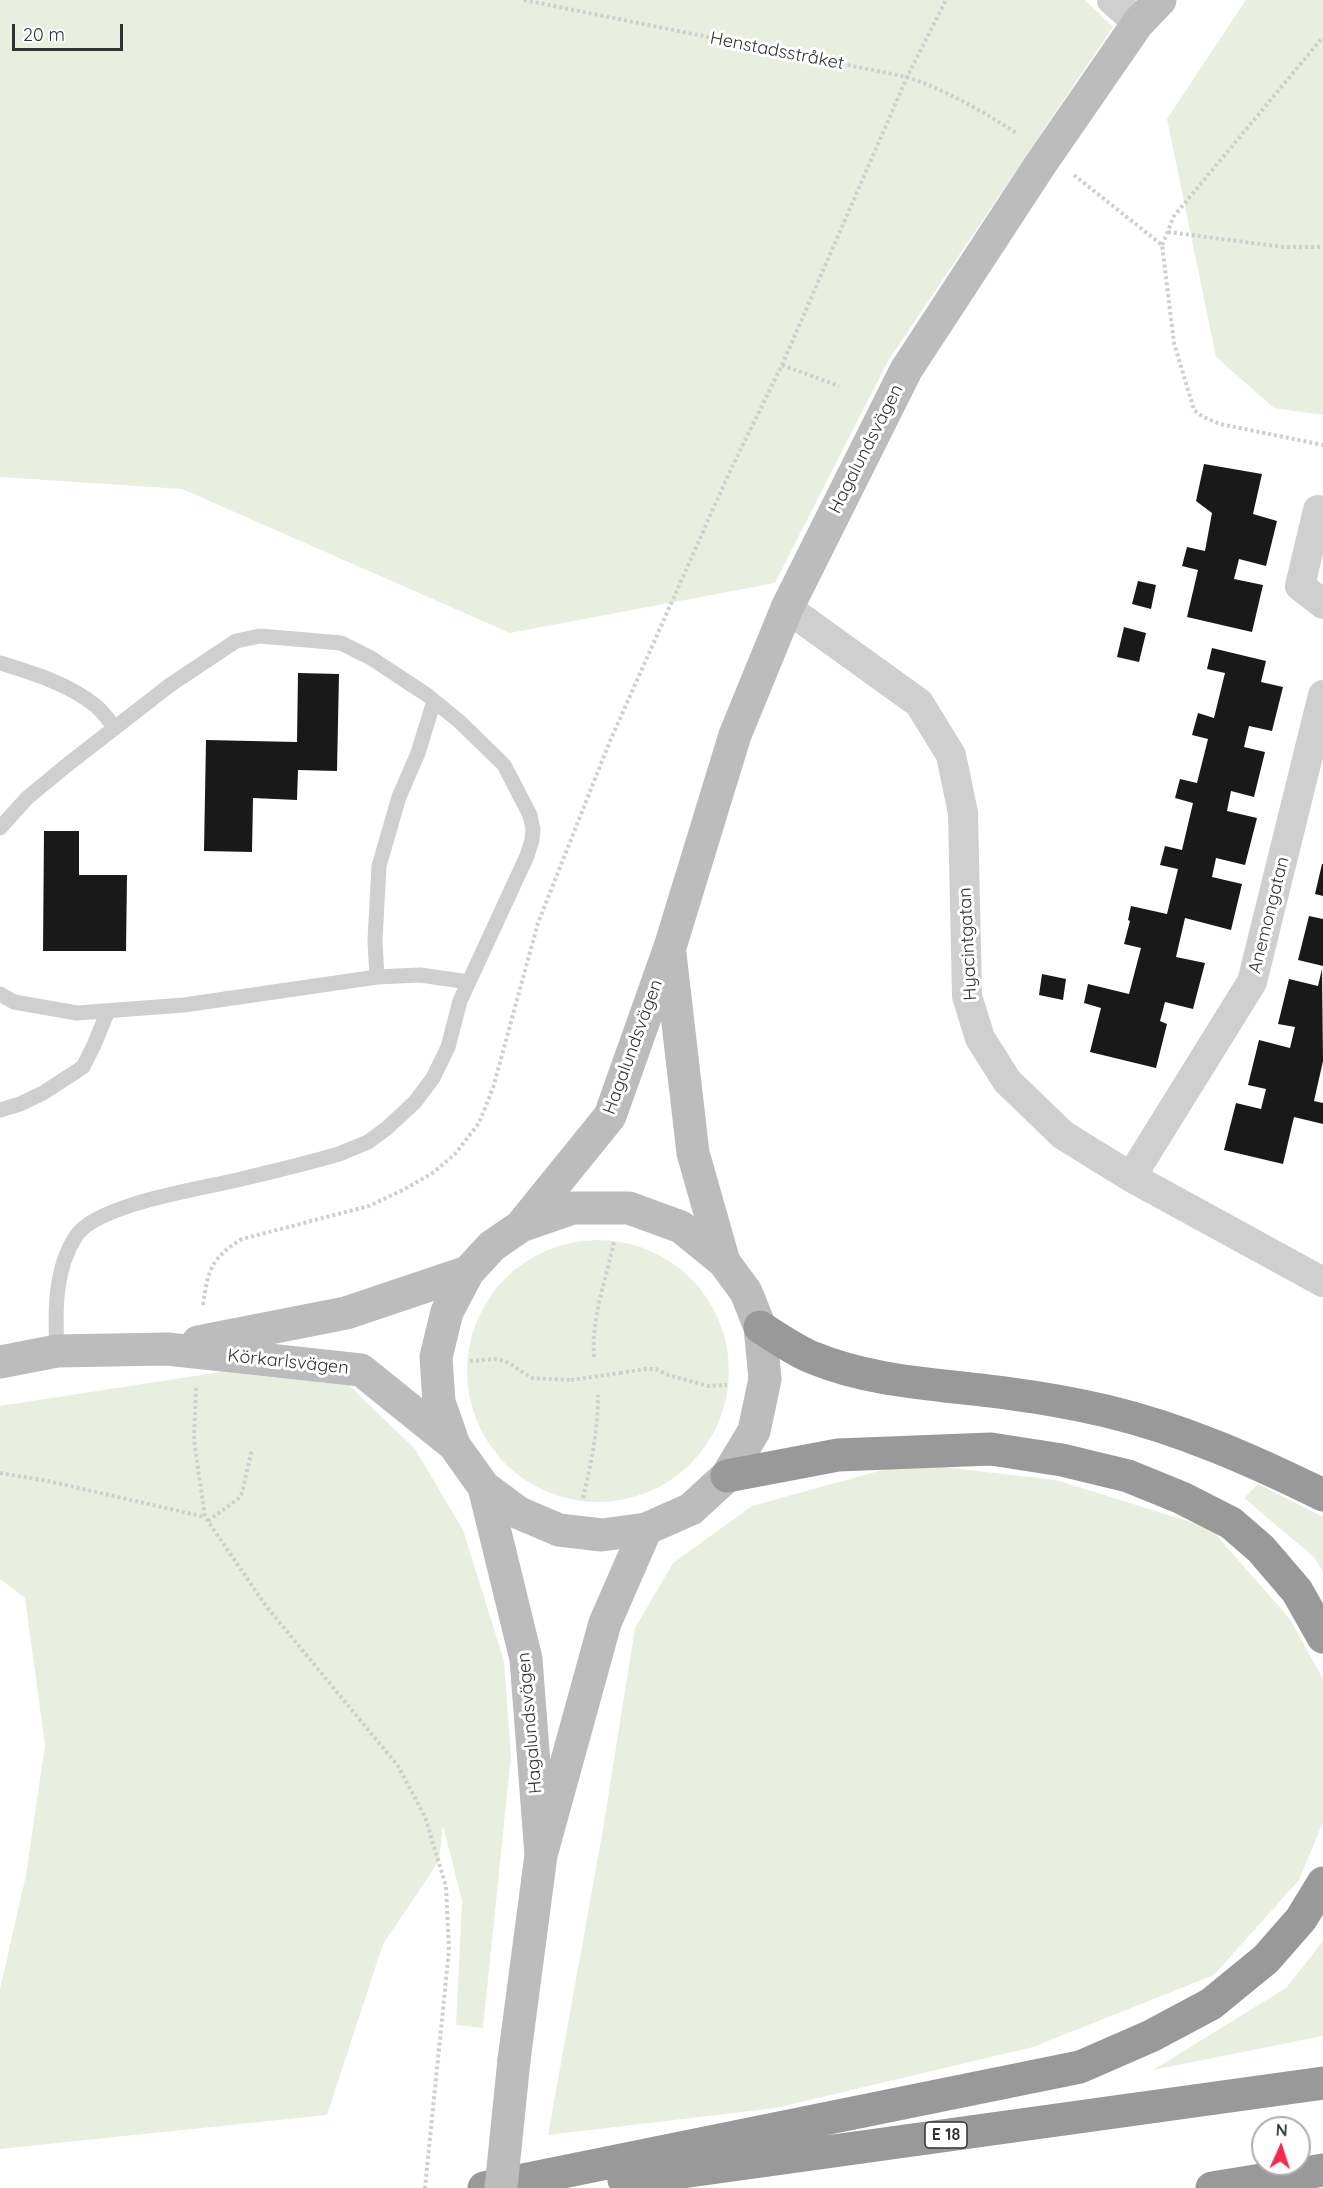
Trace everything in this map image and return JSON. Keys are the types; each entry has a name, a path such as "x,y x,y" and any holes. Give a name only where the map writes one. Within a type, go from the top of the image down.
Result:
{"highway":[{"path":"760,1327 810,1356 870,1376 920,1385 1012,1394 1107,1411 1176,1431 1270,1469 1323,1495"},
{"path":"727,1476 838,1455 991,1449 1062,1460 1128,1476 1182,1498 1231,1523 1261,1549 1297,1591 1323,1637"},
{"path":"484,2188 1080,2067 1151,2036 1211,2004 1266,1959 1301,1919 1323,1882"},
{"name":"E 18","path":"570,2188 1323,2083"},
{"path":"1212,2188 1323,2170"}],"street":[{"path":"1112,0 1149,11"},
{"name":"Hagalundsvägen","path":"521,1226 610,1116 670,947 735,735 787,608 906,370 1040,165 1149,11"},
{"path":"1323,511 1318,510 1300,586 1323,604"},
{"name":"Hyacintgatan","path":"787,608 919,703 951,755 963,813 967,996 980,1038 1007,1081 1063,1135 1131,1177 1323,1282"},
{"name":"Anemongatan","path":"1131,1177 1252,982 1323,695"},
{"name":"Hagalundsvägen","path":"670,947 693,1153 724,1262"},
{"path":"573,1208 629,1209 681,1227 724,1262 746,1292 760,1327 765,1379 754,1431 727,1476 690,1509 646,1529 603,1535 559,1530 519,1513 484,1487 454,1445 439,1402 436,1356 447,1312 468,1272 492,1246 521,1226 573,1208"},
{"name":"Körkarlsvägen","path":"167,1348 346,1313 468,1272"},
{"name":"Körkarlsvägen","path":"0,1362 57,1351 167,1348 361,1370 454,1445"},
{"name":"Hagalundsvägen","path":"484,1487 526,1659 541,1856"},
{"name":"Hagalundsvägen","path":"501,2188 514,2060 541,1856 605,1623 646,1529"}],"lane":[{"path":"0,828 27,798 115,728 212,656 236,641 260,636 341,643 371,658 404,679 460,722 504,765 530,815 533,829 527,856 460,1001 447,1047 433,1078 415,1102 368,1142 339,1154 132,1205 98,1218 84,1227 76,1235 62,1270 57,1298 57,1351"},
{"path":"0,663 30,672 87,699 115,728"},
{"path":"376,977 375,941 379,866 399,797 418,753 434,701"},
{"path":"0,994 14,1002 77,1013 184,1005 376,977 420,975 469,982"},
{"path":"0,1110 43,1093 83,1067 108,1011"}],"path":[{"name":"Henstadsstråket","path":"524,0 907,77 940,88 1018,134"},
{"path":"201,1315 207,1276 218,1256 228,1248 242,1239 369,1206 405,1189 434,1172 454,1154 478,1123 493,1088 538,923 610,741 730,471 782,365 907,77 946,0"},
{"path":"1323,37 1174,216 1162,245 1174,343 1194,410 1203,417 1220,424 1323,445"},
{"path":"1074,175 1162,245"},
{"path":"1168,232 1284,247 1323,247"},
{"path":"782,365 838,386"},
{"path":"594,1357 593,1344 598,1312 614,1241"},
{"path":"463,1362 495,1359 505,1361 532,1378 571,1380 656,1369 686,1381 708,1386 728,1385"},
{"path":"196,1382 194,1440 207,1519 266,1606 398,1766 425,1817 446,1886 449,1950 425,2188"},
{"path":"581,1507 592,1462 598,1422 598,1395"},
{"path":"0,1473 48,1481 207,1519 238,1499 242,1493 252,1449"}],"green space":[{"path":"0,0 1085,0 1113,27 888,361 775,583 510,633 182,489 0,477"},
{"path":"1246,0 1323,0 1323,415 1274,408 1216,357 1167,119"},
{"path":"585,1240 611,1240 636,1245 660,1255 691,1278 714,1309 724,1333 729,1371 724,1409 714,1433 691,1464 660,1487 636,1497 611,1502 585,1502 560,1497 536,1487 515,1473 496,1454 482,1433 472,1409 467,1384 467,1358 472,1333 482,1309 496,1288 515,1269 536,1255 560,1245"},
{"path":"221,1372 349,1385 415,1449 463,1530 504,1661 511,1756 483,2028 456,2025 462,1901 443,1826 439,1861 383,1944 327,2115 0,2149 0,1989 26,1875 45,1745 25,1598 0,1579 0,1406"},
{"path":"908,1463 1056,1480 1210,1528 1290,1619 1323,1679 1323,1822 1299,1880 1214,1975 1033,2047 776,2108 548,2135 603,1829 635,1628 673,1563 752,1506"},
{"path":"1258,1484 1323,1517 1323,1572 1314,1557 1244,1498"},
{"path":"1323,1941 1323,2036 1153,2070 1286,1988"}],"building":[{"path":"1204,464 1262,474 1253,514 1277,521 1266,566 1239,559 1234,579 1263,585 1252,632 1187,617 1198,570 1182,566 1187,547 1205,551 1212,513 1196,501"},
{"path":"1138,581 1156,585 1151,609 1132,604"},
{"path":"1124,627 1146,633 1139,662 1117,657"},
{"path":"1212,648 1266,661 1261,682 1283,687 1272,731 1249,726 1244,747 1265,752 1254,797 1231,791 1227,811 1257,818 1245,865 1216,858 1212,877 1242,884 1231,930 1185,918 1176,957 1205,963 1193,1009 1165,1002 1160,1021 1167,1024 1156,1068 1090,1052 1101,1008 1084,1003 1088,984 1129,994 1141,948 1124,944 1131,906 1167,914 1178,869 1160,865 1165,846 1182,850 1193,803 1175,798 1180,779 1197,783 1208,739 1192,735 1198,713 1214,718 1225,673 1207,669"},
{"path":"298,673 339,674 337,771 298,770 297,800 253,798 252,852 204,851 206,740 297,742"},
{"path":"44,831 79,831 79,875 127,875 126,951 43,951"},
{"path":"1323,864 1323,896 1315,894"},
{"path":"1309,916 1323,919 1323,966 1298,960"},
{"path":"1322,969 1323,1061 1314,1101 1323,1103 1323,1124 1294,1117 1283,1164 1224,1150 1236,1103 1261,1109 1266,1089 1248,1085 1259,1040 1290,1048 1295,1027 1278,1024 1289,979 1318,986"},
{"path":"1042,974 1066,979 1063,1000 1039,995"}]}
